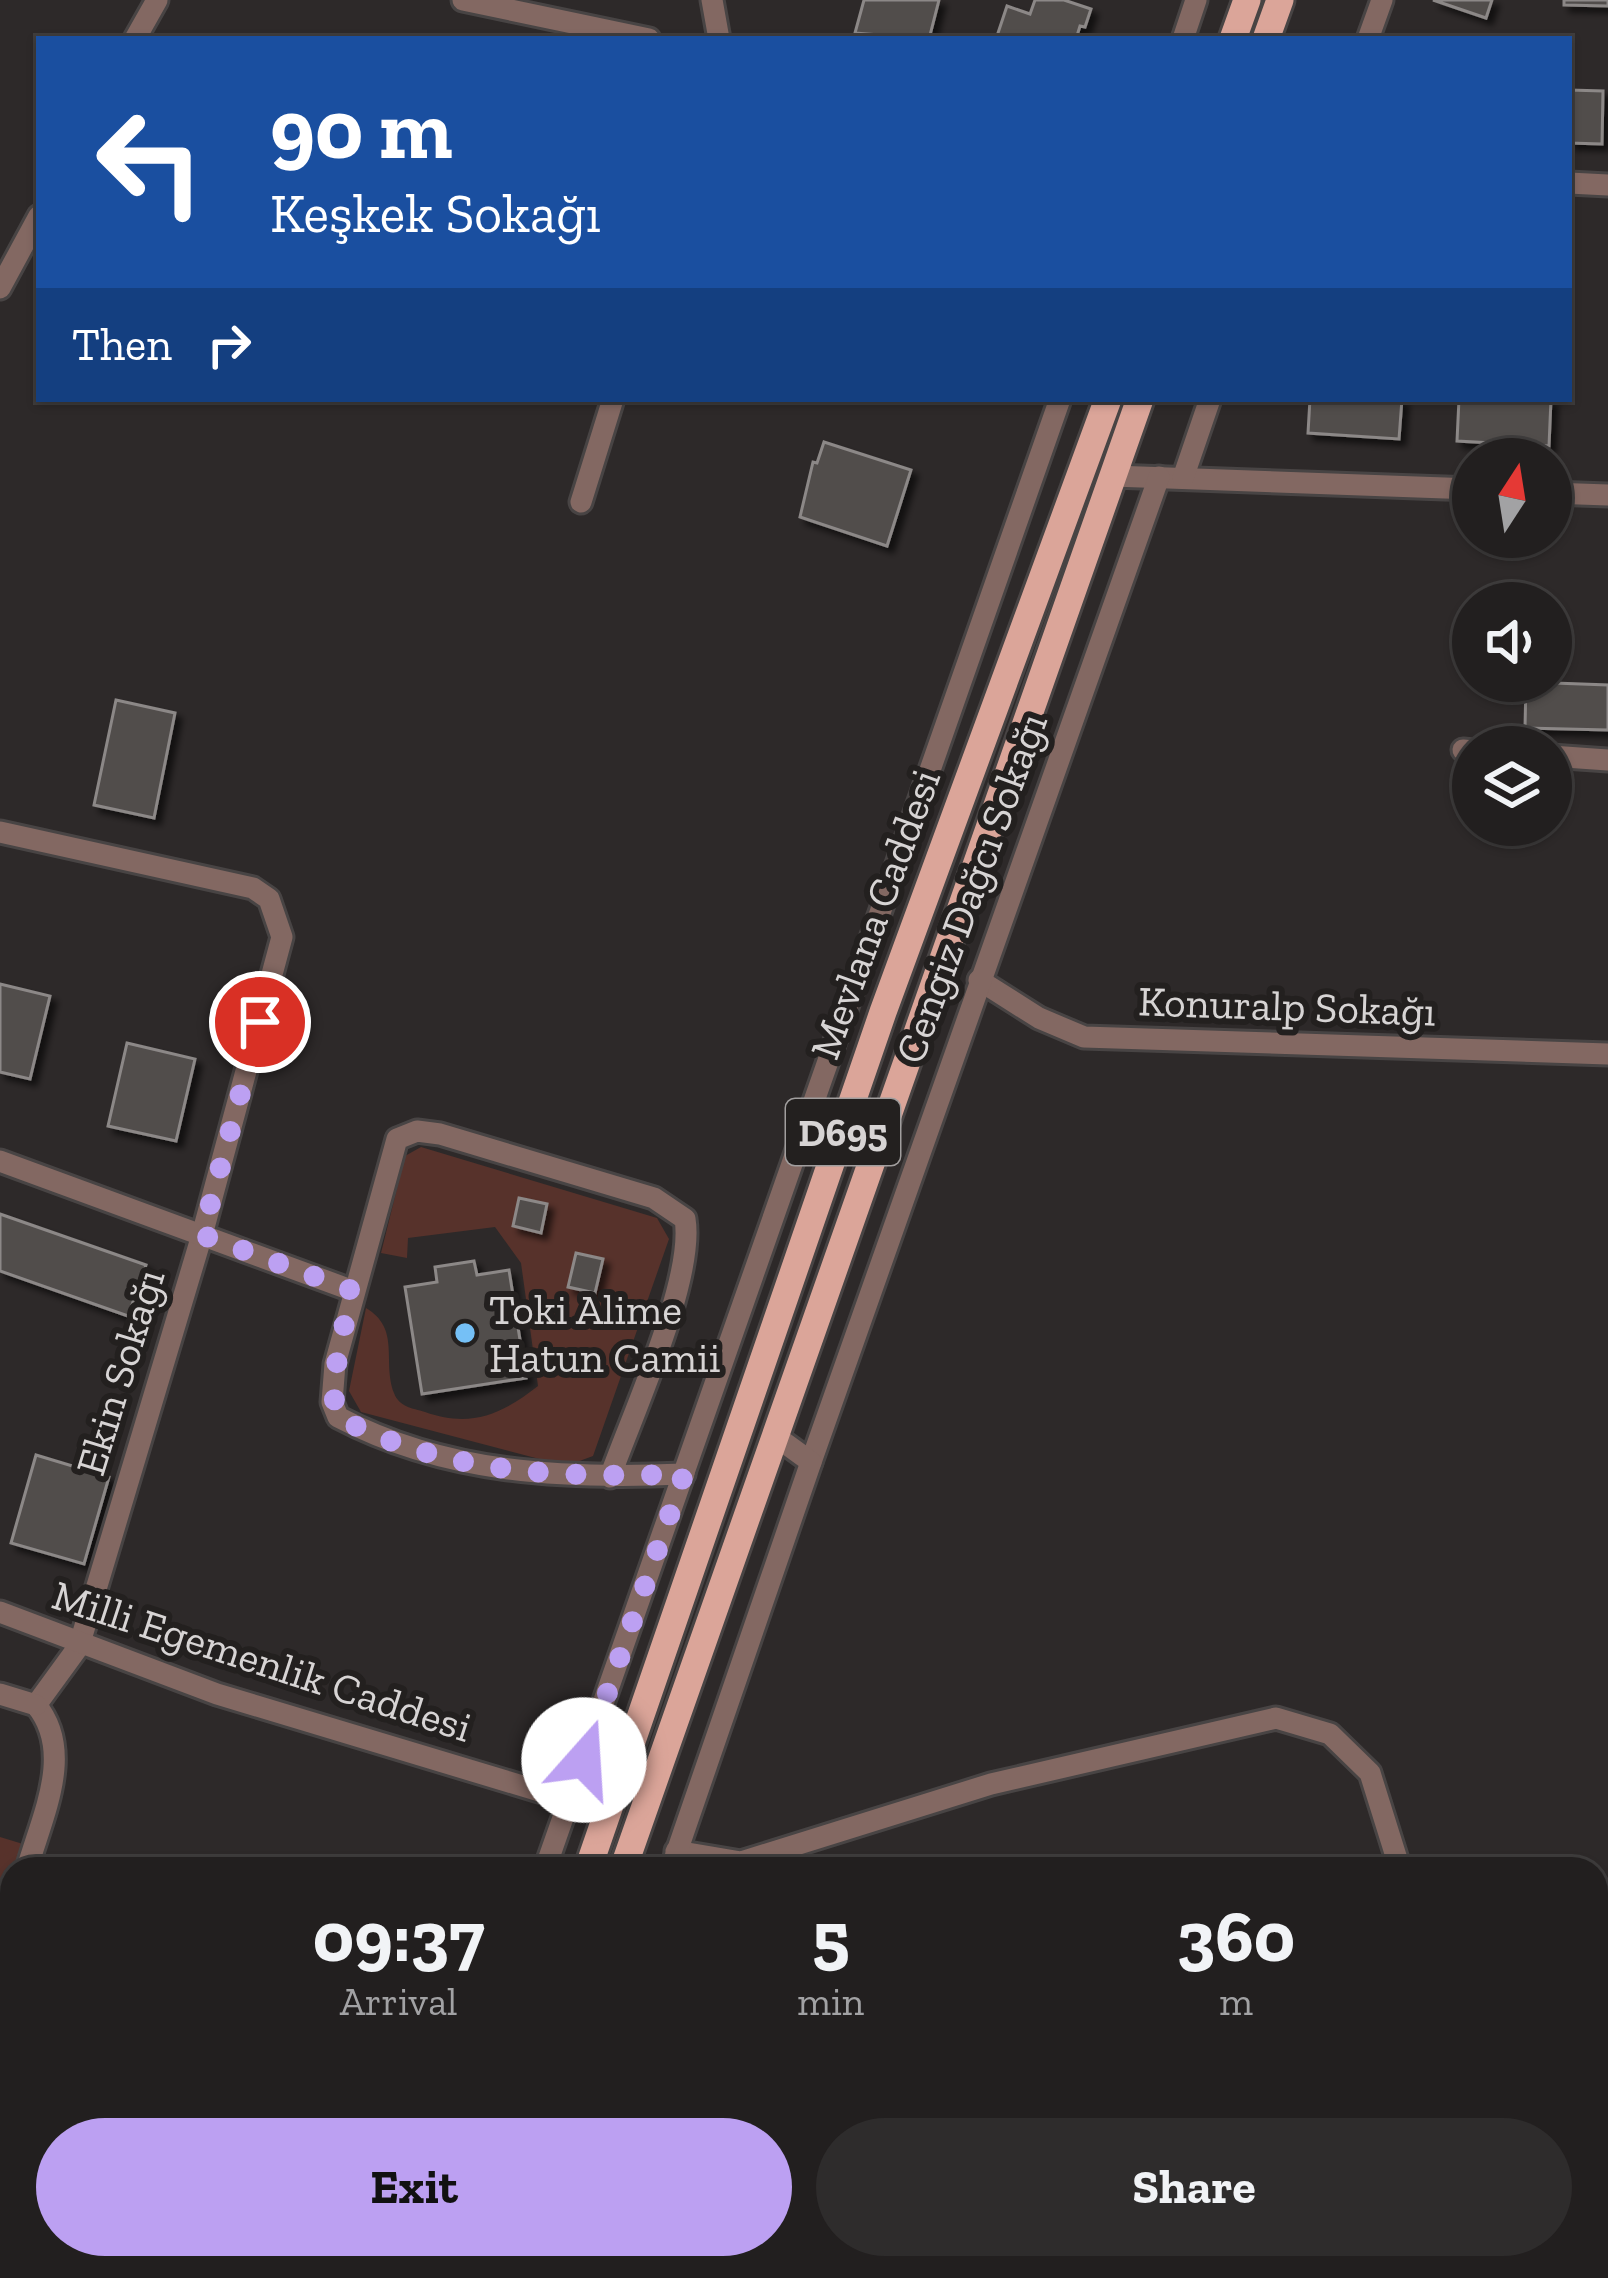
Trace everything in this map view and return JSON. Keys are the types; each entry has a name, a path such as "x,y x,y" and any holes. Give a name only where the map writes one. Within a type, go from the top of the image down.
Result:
{"main road":[{"path":"1234,36 1247,0"},
{"path":"1267,36 1280,0"},
{"name":"Mevlana Caddesi","path":"592,1857 883,1012 1107,402"},
{"name":"Mevlana Caddesi","path":"627,1857 1139,402"}],"street":[{"path":"137,36 157,0"},
{"path":"464,0 635,36"},
{"path":"712,0 718,36"},
{"path":"1184,36 1196,0"},
{"path":"1369,36 1382,0"},
{"path":"1572,183 1608,185"},
{"path":"0,288 36,222"},
{"path":"581,502 612,402"},
{"path":"549,1857 1059,402"},
{"path":"1184,478 1209,402"},
{"path":"1113,476 1452,489"},
{"name":"Cengiz Dağcı Sokağı","path":"674,1857 1160,478"},
{"path":"1572,494 1608,495"},
{"path":"1572,757 1608,760"},
{"name":"Ekin Sokağı","path":"0,832 253,888 275,912 282,937 202,1235 79,1646 36,1705"},
{"name":"Konuralp Sokağı","path":"980,980 1039,1018 1084,1037 1608,1054"},
{"path":"610,1477 680,1279 688,1237 685,1219 654,1198 440,1134 417,1131 397,1139 351,1290 332,1388 338,1417 396,1443 535,1476 610,1477 684,1474"},
{"path":"0,1160 351,1290"},
{"path":"778,1438 811,1462"},
{"name":"Milli Egemenlik Caddesi","path":"0,1612 79,1646 217,1694 569,1800"},
{"path":"0,1694 36,1705 56,1739 56,1762 30,1857"},
{"path":"760,1857 991,1784 1276,1718 1330,1734 1370,1773 1396,1857"}],"shaded area":[{"path":"421,1147 657,1218 669,1239 593,1456 566,1466 361,1412 349,1391 366,1308 383,1326 394,1393 406,1406 441,1417 471,1418 511,1405 538,1386 521,1263 495,1227 408,1238 407,1258 381,1253 405,1156"},
{"path":"0,1837 23,1844 19,1857 0,1857"}],"building":[{"path":"864,0 939,0 930,36 855,33"},
{"path":"1035,0 1064,0 1091,9 1077,36 997,36 1007,6 1030,14"},
{"path":"1433,0 1492,0 1486,18"},
{"path":"1564,0 1608,0 1608,6 1564,5"},
{"path":"1572,90 1603,91 1602,144 1572,143"},
{"path":"1310,402 1402,402 1399,439 1308,433"},
{"path":"1459,402 1551,402 1549,438 1457,438"},
{"path":"824,442 911,470 887,546 800,517 813,462 817,463"},
{"path":"1572,684 1608,685 1608,730 1525,726 1526,702 1572,702"},
{"path":"116,700 175,713 154,818 94,805"},
{"path":"0,984 50,996 30,1079 0,1072"},
{"path":"127,1043 195,1059 176,1141 108,1126"},
{"path":"519,1198 547,1204 541,1233 513,1226"},
{"path":"0,1214 146,1265 128,1316 0,1271"},
{"path":"576,1253 603,1259 595,1293 568,1287"},
{"name":"Toki Alime Hatun Camii","path":"474,1261 477,1275 509,1270 526,1378 422,1394 405,1287 437,1282 435,1267"},
{"path":"36,1455 109,1477 84,1564 11,1543"}],"place":[{"name":"Toki Alime Hatun Camii","path":"465,1333"}],"route":[{"path":"260,1022 202,1235 351,1290 332,1388 338,1417 396,1443 535,1476 684,1474 584,1760"}]}
